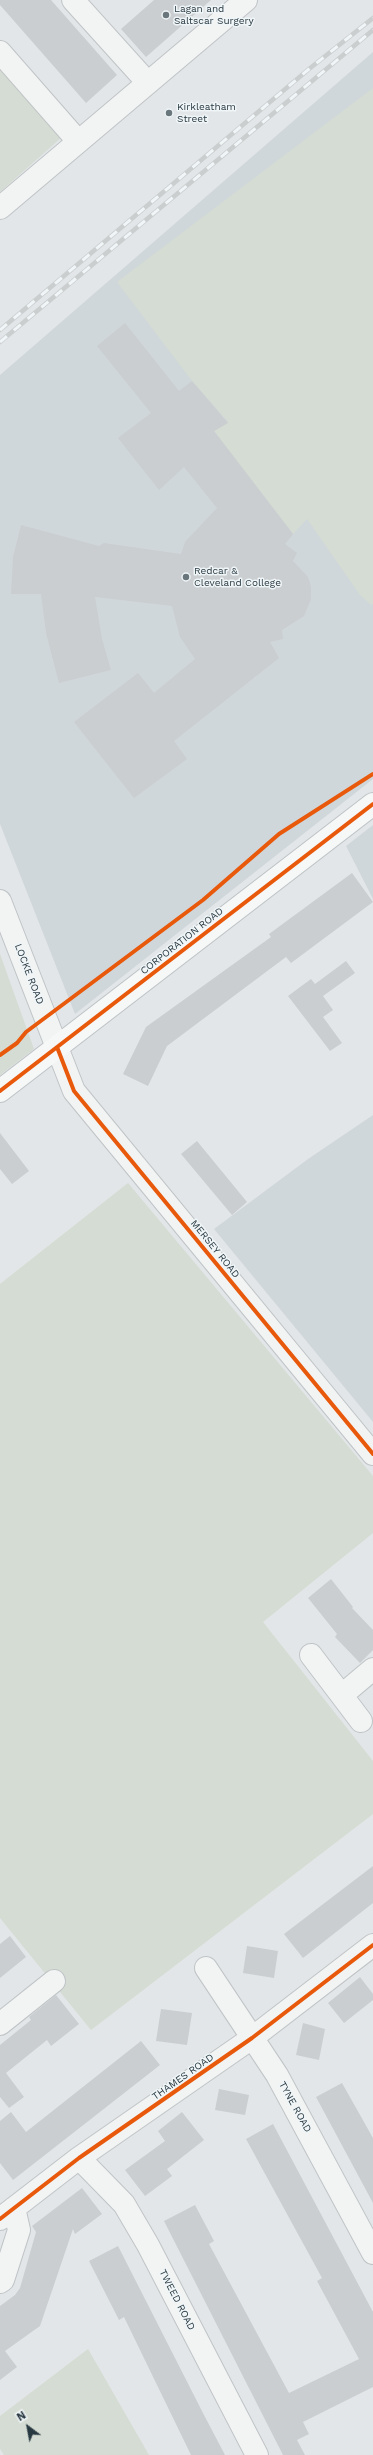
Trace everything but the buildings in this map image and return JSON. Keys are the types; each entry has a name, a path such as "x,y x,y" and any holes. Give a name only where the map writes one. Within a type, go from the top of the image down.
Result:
{"main road":[{"name":"CORPORATION ROAD","path":"0,1091 373,804"}],"street":[{"path":"73,0 148,83"},
{"path":"0,208 246,0"},
{"path":"0,52 78,141"},
{"name":"LOCKE ROAD","path":"0,900 57,1047"},
{"name":"MERSEY ROAD","path":"57,1047 74,1091 373,1454"},
{"path":"311,1655 361,1721"},
{"path":"342,1695 373,1669"},
{"name":"THAMES ROAD","path":"0,2282 3,2280 19,2230 7,2213 79,2158 252,2038 373,1945"},
{"name":"TYNE ROAD","path":"206,1968 277,2075 373,2253"},
{"path":"0,2024 54,1981"},
{"name":"TWEED ROAD","path":"79,2158 124,2204 148,2245 257,2455"}],"shaded area":[{"name":"Redcar & Cleveland College","path":"373,52 373,779 75,1014 0,824 0,375"},
{"path":"0,69 61,138 0,192"},
{"path":"373,88 373,604 371,605 360,595 307,519 293,534 214,431 228,422 192,381 117,282"},
{"path":"373,825 373,899 346,846"},
{"path":"0,954 34,1049 0,1075"},
{"path":"373,1115 373,1422 214,1229 308,1159"},
{"path":"128,1183 373,1476 373,1533 263,1622 373,1761 373,1814 91,2030 0,1918 0,1284"},
{"path":"88,2349 149,2455 4,2455 0,2449 0,2416"}],"railway":[{"path":"0,330 309,69 373,18"},
{"path":"0,342 373,30"}],"cycle path":[{"path":"0,1055 17,1043 26,1032 203,900 279,834 373,774"},
{"path":"0,1091 373,804"},
{"path":"57,1047 74,1091 373,1454"},
{"path":"0,2219 79,2158 252,2038 373,1945"}],"place":[{"name":"Lagan and Saltscar Surgery","path":"166,15"},
{"name":"Kirkleatham Street","path":"169,113"},
{"name":"Redcar & Cleveland College","path":"186,577"}]}
